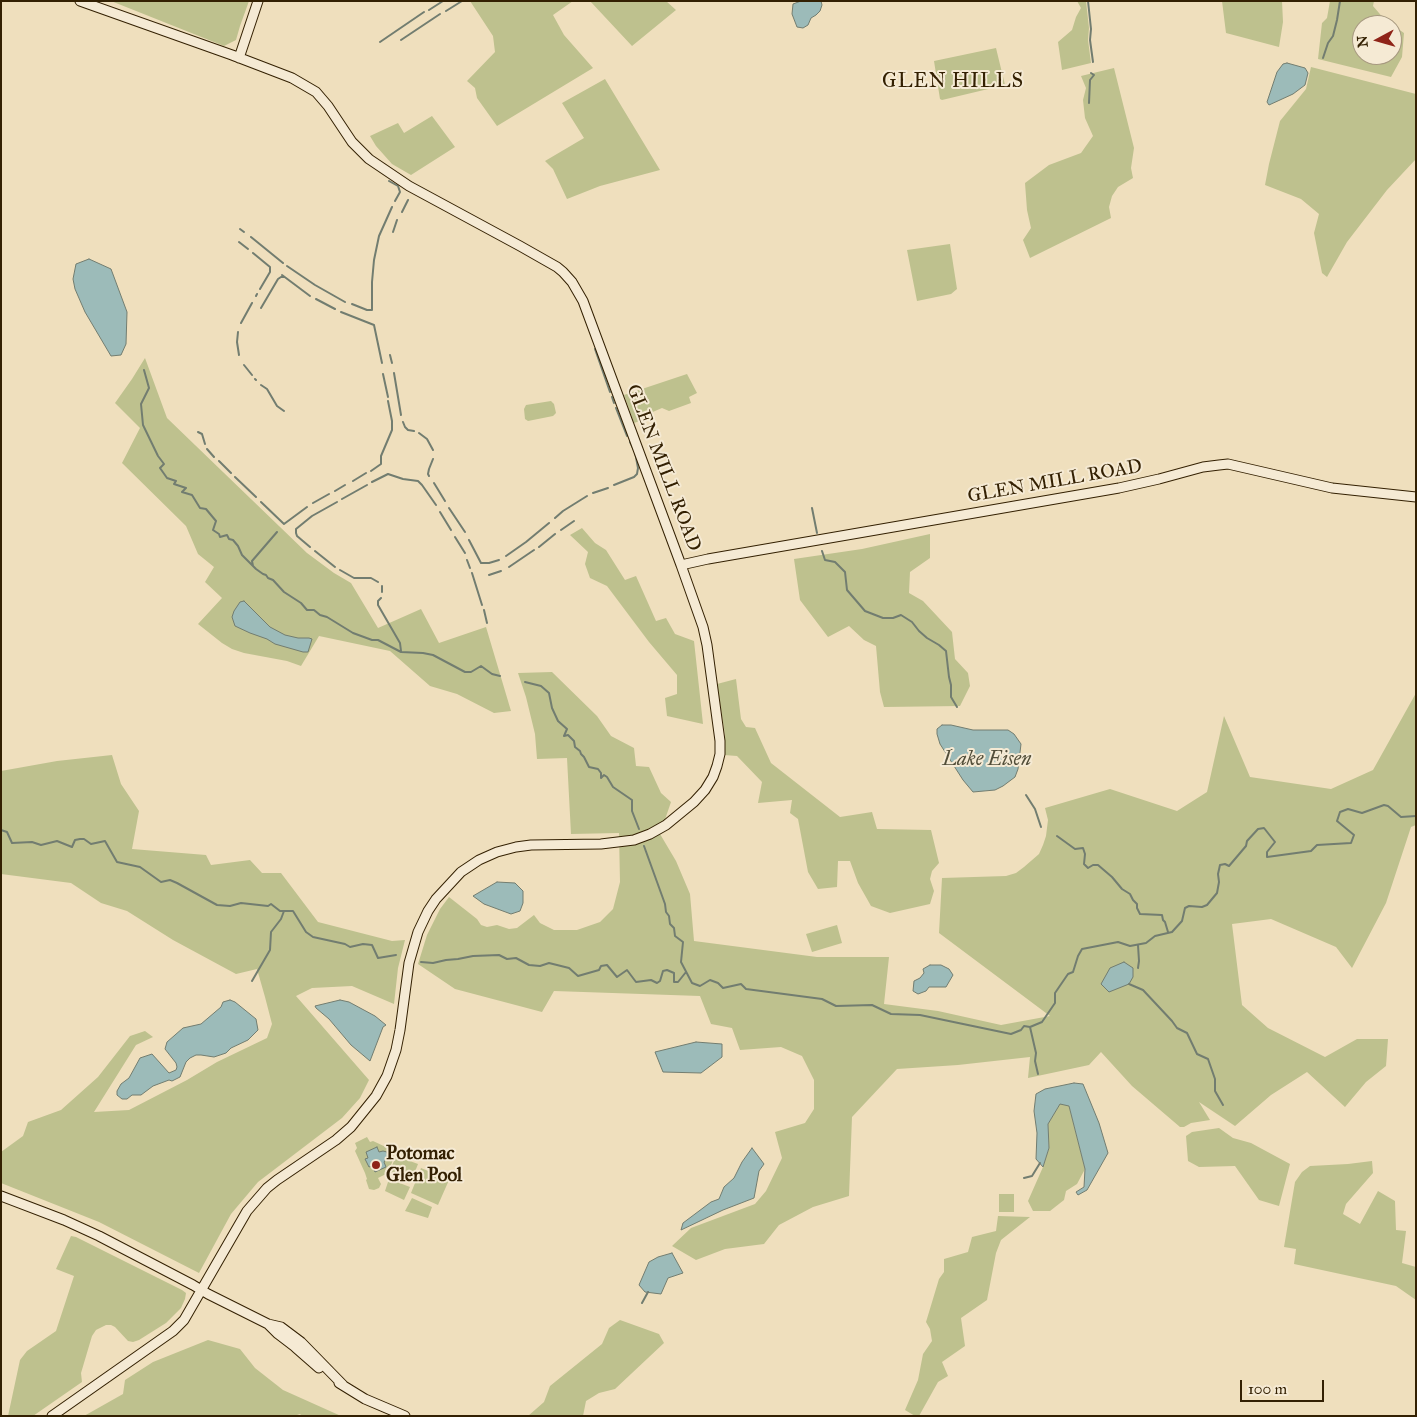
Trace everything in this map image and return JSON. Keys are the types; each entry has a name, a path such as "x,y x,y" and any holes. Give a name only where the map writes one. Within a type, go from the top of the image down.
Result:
{"main road":[{"name":"GLEN MILL ROAD","path":"80,1 292,78 316,92 328,106 352,142 369,159 409,186 557,267 568,277 586,309 681,565 717,557 1119,488 1203,467 1228,464 1332,488 1416,497"},
{"path":"239,58 258,1"},
{"path":"52,1416 173,1330 184,1320 240,1222 254,1203 277,1180 336,1140 351,1127 376,1096 387,1076 396,1050 408,969 414,944 428,911 444,888 461,872 479,860 497,852 516,847 531,844 620,843 650,834 680,814 705,790 714,776 720,754 720,741 707,645 703,627 681,565"},
{"path":"1,1196 64,1220 99,1236 268,1324 282,1327 343,1385 365,1399 405,1416"}],"green space":[{"path":"111,1 249,1 236,40 224,46"},
{"path":"470,1 573,1 553,15 564,35 593,68 497,126 477,98 475,88 467,81 495,52 493,36"},
{"path":"590,1 666,1 676,10 632,46"},
{"path":"1077,1 1086,1 1091,63 1062,70 1058,42 1072,30 1081,8"},
{"path":"1222,1 1282,1 1283,22 1279,47 1226,33"},
{"path":"1330,1 1374,1 1373,6 1381,15 1352,15 1352,65 1398,65 1391,77 1318,59 1322,23 1327,18"},
{"path":"1402,32 1404,33 1402,57"},
{"path":"996,48 1005,85 940,99 934,61"},
{"path":"1311,67 1416,94 1416,159 1387,190 1347,242 1327,277 1322,273 1314,233 1319,214 1301,199 1265,185 1280,121 1306,89"},
{"path":"1114,68 1134,148 1131,168 1133,178 1118,187 1112,196 1109,207 1111,218 1030,258 1023,240 1031,228 1027,210 1025,183 1049,165 1081,153 1093,136 1085,118 1083,100 1086,88 1081,76"},
{"path":"605,79 660,170 600,186 567,199 553,169 545,161 584,138 562,103"},
{"path":"432,116 455,147 411,175 392,164 370,136 398,123 404,133"},
{"path":"950,244 957,289 951,294 917,301 907,250"},
{"path":"145,358 167,418 307,553 351,583 378,628 421,609 439,643 486,627 511,711 494,713 457,694 430,686 390,651 319,636 301,666 287,661 232,649 198,624 222,598 205,582 214,567 198,554 186,526 122,463 140,428 115,403"},
{"path":"687,374 697,393 689,397 691,403 669,411 662,408 648,414 648,418 634,423 624,395"},
{"path":"551,401 554,404 556,413 553,416 528,421 525,419 524,409 526,405"},
{"path":"582,528 595,543 606,550 625,580 636,576 656,621 666,618 675,634 694,641 703,724 667,716 665,698 677,694 677,675 649,642 607,586 590,578 585,564 588,552 570,535"},
{"path":"930,534 930,558 910,572 909,593 923,601 952,632 955,659 968,673 970,686 960,706 884,707 880,692 876,646 864,640 849,626 828,637 800,600 794,559 862,549"},
{"path":"552,672 597,716 611,736 634,748 636,766 649,767 661,793 671,802 660,834 676,861 690,894 694,941 817,957 889,957 884,1004 938,1011 1001,1025 1050,1016 939,933 942,878 1006,876 1016,873 1039,854 1046,836 1048,820 1045,808 1110,789 1177,811 1207,792 1224,716 1250,777 1331,789 1373,770 1416,693 1416,825 1411,827 1386,903 1352,968 1336,947 1271,919 1232,924 1242,1005 1268,1028 1325,1057 1357,1039 1388,1039 1386,1066 1366,1082 1345,1107 1307,1072 1271,1095 1235,1126 1199,1102 1210,1120 1191,1123 1184,1127 1180,1127 1132,1086 1101,1052 1089,1065 1028,1078 1030,1057 897,1069 852,1117 849,1196 813,1207 779,1225 764,1244 725,1249 696,1260 672,1246 691,1228 755,1204 766,1191 782,1158 775,1132 805,1123 814,1109 814,1080 802,1056 781,1047 740,1050 732,1028 711,1024 700,996 554,991 542,1012 455,989 418,964 427,935 440,909 449,897 477,919 481,925 487,927 497,925 509,929 517,928 534,915 540,923 554,930 577,930 600,922 613,909 620,882 619,833 571,834 567,758 537,759 535,734 518,673"},
{"path":"736,679 741,719 746,727 755,728 771,763 840,817 872,812 877,829 931,830 939,863 932,871 930,879 934,891 930,904 890,913 871,906 858,883 850,861 838,861 837,887 818,889 808,872 798,819 790,813 792,800 758,803 762,782 737,756 724,755 725,735 717,684"},
{"path":"112,755 121,784 139,811 132,849 206,855 211,865 250,860 262,873 281,873 318,922 392,941 405,940 398,968 394,1004 352,986 312,988 296,996 369,1080 360,1098 342,1118 258,1182 231,1214 199,1273 99,1222 1,1183 1,1152 23,1136 28,1122 61,1110 98,1077 130,1036 145,1031 153,1037 136,1045 94,1112 129,1110 217,1062 267,1038 272,1024 257,969 236,974 173,940 127,911 101,903 71,883 1,874 1,771 57,761"},
{"path":"837,925 842,943 812,952 806,934"},
{"path":"1060,1103 1069,1106 1085,1169 1077,1184 1066,1191 1064,1200 1050,1211 1033,1211 1028,1201 1049,1148 1048,1124"},
{"path":"1219,1128 1233,1138 1251,1143 1290,1164 1279,1206 1259,1200 1235,1166 1199,1167 1188,1161 1186,1136 1192,1132"},
{"name":"Potomac Glen Pool","path":"367,1137 370,1142 373,1141 390,1149 394,1157 388,1173 378,1178 381,1184 379,1188 374,1190 369,1189 365,1173 355,1151 357,1148 355,1143"},
{"path":"396,1156 418,1164 411,1182 389,1173"},
{"path":"1372,1161 1373,1173 1346,1204 1343,1214 1360,1224 1378,1191 1395,1201 1396,1230 1406,1231 1402,1263 1416,1267 1416,1300 1396,1286 1294,1264 1296,1249 1284,1247 1295,1182 1302,1172 1310,1166"},
{"path":"421,1168 449,1180 438,1205 411,1193"},
{"path":"389,1179 410,1187 404,1200 385,1191"},
{"path":"999,1194 1014,1194 1014,1212 999,1212"},
{"path":"412,1198 432,1207 428,1218 405,1211"},
{"path":"998,1216 1030,1217 1001,1240 996,1253 987,1300 961,1318 965,1346 942,1362 948,1376 938,1382 919,1416 915,1416 905,1410 918,1380 923,1354 932,1341 930,1329 926,1322 939,1279 944,1272 944,1259 968,1252 972,1237 996,1231"},
{"path":"71,1236 182,1290 186,1293 185,1299 181,1308 166,1323 139,1340 128,1341 111,1325 106,1325 96,1330 92,1336 81,1373 82,1382 33,1416 8,1416 20,1360 27,1351 56,1331 74,1276 56,1269"},
{"path":"620,1320 659,1334 664,1343 615,1389 599,1393 586,1401 583,1416 528,1416 544,1402 550,1386 602,1344 609,1328"},
{"path":"208,1340 240,1349 255,1368 283,1390 341,1416 302,1416 300,1414 294,1416 84,1416 123,1394 125,1380 153,1362"}],"water":[{"path":"801,1 821,1 822,5 820,11 803,28 797,27 792,14 793,4"},
{"path":"1287,63 1305,68 1308,73 1305,85 1293,94 1269,105 1267,102 1277,72 1283,64"},
{"path":"89,259 111,269 127,312 126,344 121,355 111,356 85,312 75,289 73,279 76,264"},
{"path":"244,601 270,627 285,635 312,639 308,652 275,644 235,626 232,617 234,611 240,602"},
{"name":"Lake Eisen","path":"942,725 973,730 1008,730 1014,734 1021,744 1018,769 1015,777 995,790 973,792 940,744 937,729"},
{"path":"497,882 515,883 523,891 523,903 520,911 511,914 484,904 473,896"},
{"path":"1124,962 1133,968 1133,977 1129,984 1109,992 1101,984 1110,968"},
{"path":"930,965 941,965 949,969 953,975 946,987 929,987 926,991 918,994 913,991 914,981 924,973 923,969"},
{"path":"230,1000 256,1019 258,1030 248,1040 231,1048 226,1053 214,1057 196,1055 190,1058 186,1062 180,1077 153,1086 141,1095 132,1095 127,1099 122,1099 117,1095 121,1084 129,1078 140,1058 152,1054 169,1073 176,1070 176,1063 165,1049 167,1042 183,1028 201,1024 221,1007 223,1002"},
{"path":"340,1000 349,1002 375,1016 386,1025 383,1027 370,1061 351,1045 315,1006"},
{"path":"696,1042 722,1044 722,1057 701,1073 663,1072 655,1052"},
{"path":"1074,1083 1083,1084 1099,1123 1108,1153 1087,1190 1078,1195 1076,1192 1084,1187 1085,1169 1069,1106 1060,1104 1048,1124 1049,1148 1043,1167 1036,1159 1037,1133 1034,1111 1036,1094 1045,1089"},
{"path":"377,1147 379,1152 387,1152 388,1157 384,1162 386,1167 375,1172 372,1166 369,1167 365,1159 368,1158 366,1152"},
{"path":"752,1148 764,1164 759,1171 754,1198 681,1230 683,1223 711,1202 719,1199 724,1187 734,1178"},
{"path":"672,1253 683,1273 668,1278 661,1294 645,1292 639,1285 649,1262"}],"waterway":[{"path":"429,10 443,1"},
{"path":"446,11 462,1"},
{"path":"1088,1 1093,62"},
{"path":"1323,58 1328,43 1333,36 1340,1"},
{"path":"380,42 424,12"},
{"path":"401,40 440,14"},
{"path":"1089,103 1090,80 1094,75 1091,73"},
{"path":"389,181 398,186 400,192 395,201"},
{"path":"402,212 408,200"},
{"path":"352,304 372,310 374,260 379,236 392,207"},
{"path":"393,232 397,220"},
{"path":"240,229 244,232"},
{"path":"251,237 283,263"},
{"path":"239,242 248,249"},
{"path":"253,253 270,267 270,272 260,289"},
{"path":"287,266 345,302"},
{"path":"282,275 310,296"},
{"path":"261,308 278,279 284,277"},
{"path":"316,299 335,309"},
{"path":"241,323 252,303"},
{"path":"341,312 374,325 382,363"},
{"path":"238,332 239,355"},
{"path":"595,349 610,392"},
{"path":"390,355 392,363"},
{"path":"244,365 252,375"},
{"path":"144,370 149,388 141,404 143,425 164,464 160,468 167,478 176,481 174,484 186,488 182,492 192,495 200,508 206,509 216,521 213,530 220,537 227,535 229,539 233,540 242,555 256,569 273,580 284,592 301,603 307,610 314,610 353,633 372,640 378,640 401,652 433,655 465,672 471,672 481,666 492,674 500,676"},
{"path":"394,373 401,415"},
{"path":"383,374 388,397"},
{"path":"261,385 267,389 277,406 284,411"},
{"path":"612,397 614,403"},
{"path":"371,471 381,464 381,456 392,430 388,401"},
{"path":"616,408 627,436"},
{"path":"403,422 408,430 414,431"},
{"path":"198,432 202,434 205,444"},
{"path":"419,433 427,439 433,450"},
{"path":"614,485 637,474 638,468 635,452 630,442"},
{"path":"207,449 214,457"},
{"path":"429,476 429,469 433,459"},
{"path":"219,461 231,473"},
{"path":"353,481 366,473"},
{"path":"372,482 388,474 418,481 436,505"},
{"path":"235,477 256,497"},
{"path":"434,483 445,501"},
{"path":"335,491 345,485"},
{"path":"342,499 367,485"},
{"path":"593,493 608,488"},
{"path":"313,503 329,494"},
{"path":"555,518 587,496"},
{"path":"261,502 284,524 307,507"},
{"path":"310,547 297,536 296,529 312,516 337,502"},
{"path":"449,508 465,532"},
{"path":"812,508 817,533"},
{"path":"440,512 451,530"},
{"path":"561,530 574,521"},
{"path":"506,556 549,523"},
{"path":"253,566 252,561 277,532"},
{"path":"539,547 555,534"},
{"path":"455,537 465,553"},
{"path":"469,540 481,563 499,560"},
{"path":"509,567 534,550"},
{"path":"315,551 335,567"},
{"path":"822,551 825,560 835,562 845,572 847,590 865,611 883,618 893,618 901,615 912,622 927,638 946,651 951,697 957,707"},
{"path":"467,560 470,568"},
{"path":"340,570 354,578 371,578 378,582"},
{"path":"489,575 501,571"},
{"path":"472,573 482,605"},
{"path":"382,586 382,592"},
{"path":"381,598 378,601 378,605 400,643 401,651"},
{"path":"484,610 487,623"},
{"path":"525,682 541,686 549,693 552,708 558,721 567,729 564,736 568,735 574,741 575,747 580,751 589,767 598,769 601,773 601,778 604,775 607,777 613,787 632,800 632,811 639,829"},
{"path":"1026,795 1035,809 1041,827"},
{"path":"644,846 665,904 670,924 674,928 675,936 683,942 681,962 692,983 700,986 710,980 718,983 723,988 741,984 746,989 822,999 836,1006 872,1005 891,1014 920,1015 1011,1034 1021,1030 1024,1026 1030,1027 1042,1022 1055,1003 1055,993 1068,974 1073,972 1082,949 1118,942 1130,946 1146,943 1155,936 1172,932 1182,921 1185,908 1207,905 1217,893 1220,865 1225,864 1229,866 1258,829 1264,828 1275,842 1267,852 1267,857 1311,851 1317,845 1351,843 1354,835 1337,821 1340,812 1348,809 1362,813 1384,805 1401,817 1416,816"},
{"path":"1,830 7,832 12,843 32,842 41,845 57,841 72,847 75,840 80,839 84,839 91,844 105,841 117,862 140,867 161,882 170,880 217,905 230,906 241,903 268,906 271,904 280,911 293,911 306,932 313,937 345,944 350,947 363,944 372,945 378,958 396,955"},
{"path":"1057,836 1075,849 1083,848 1085,854 1084,864 1088,868 1098,865 1112,877 1122,889 1130,894 1137,904 1140,914 1162,915 1168,932"},
{"path":"252,981 270,950 271,932 281,919 284,911"},
{"path":"1138,945 1138,968"},
{"path":"421,962 433,963 473,956 499,955 507,959 516,958 529,965 540,966 549,963 569,968 578,976 599,970 601,966 607,965 617,977 627,970 636,982 651,980 657,983 660,981 663,971 667,970 674,973 674,982 678,982 686,972"},
{"path":"1129,984 1143,990 1177,1028 1187,1033 1197,1054 1208,1059 1215,1079 1215,1091 1223,1105"},
{"path":"1030,1027 1036,1053 1035,1061 1038,1074"},
{"path":"1024,1178 1032,1176 1040,1163"},
{"path":"642,1303 648,1292"}],"place":[{"name":"Potomac Glen Pool","path":"376,1165"}],"district":[{"name":"GLEN HILLS","path":"953,82"}]}
